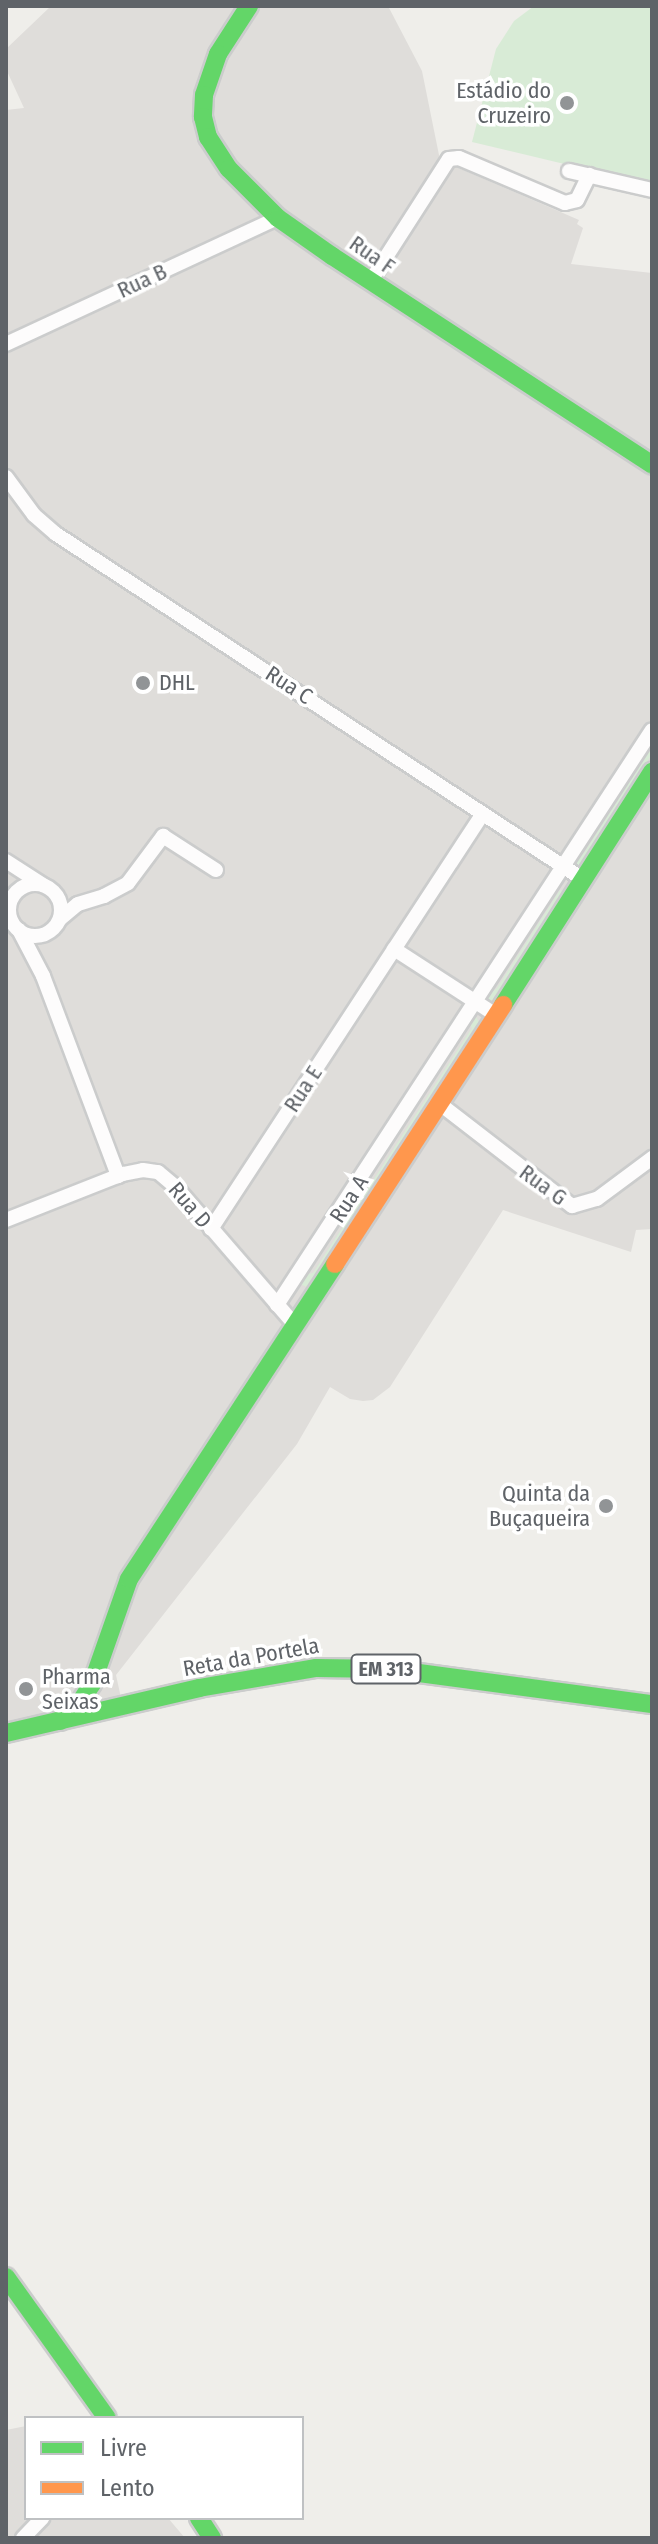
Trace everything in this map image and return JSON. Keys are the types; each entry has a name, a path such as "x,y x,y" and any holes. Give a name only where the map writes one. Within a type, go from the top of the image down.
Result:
{"street":[{"name":"Rua F","path":"249,6 211,68 203,117 208,137 220,157 278,218 370,282 652,465"},
{"path":"370,282 449,159 459,158 565,203 577,200 589,175"},
{"path":"569,171 652,190"},
{"name":"Rua B","path":"6,344 278,218"},
{"name":"Rua C","path":"6,477 34,515 56,534 584,880"},
{"path":"277,1305 652,730"},
{"name":"Rua A","path":"97,1683 101,1658 129,1579 440,1104 652,772"},
{"name":"Rua E","path":"211,1229 483,814"},
{"path":"43,976 43,951 49,932 60,919 86,901 128,883 163,836 216,870"},
{"path":"10,863 57,895 86,901"},
{"path":"10,863 13,926 43,976 118,1176"},
{"path":"11,901 29,885 44,886"},
{"path":"57,895 60,919"},
{"path":"13,926 33,936 49,932"},
{"path":"394,949 496,1015"},
{"name":"Rua G","path":"440,1104 572,1206 597,1199 652,1158"},
{"name":"Rua D","path":"6,1220 118,1176 143,1170 164,1176 295,1325"},
{"name":"Reta da Portela","path":"56,1722 263,1675 332,1668 389,1669 652,1704"},
{"path":"97,1683 121,1707"},
{"path":"97,1683 90,1700 97,1712"},
{"path":"56,1722 78,1706 97,1683"},
{"name":"EM 313","path":"6,1733 56,1722"},
{"path":"6,2277 106,2416"},
{"path":"23,2538 40,2520"},
{"path":"200,2520 212,2538"}],"shaded area":[{"path":"51,6 388,6 422,71 440,160 579,220 577,224 583,228 571,264 652,273 652,1229 636,1230 631,1252 503,1210 390,1387 373,1400 363,1401 350,1399 330,1387 297,1444 116,1675 121,1698 6,1725 6,110 24,108 6,69 6,49"},
{"path":"24,2426 24,2520 170,2520 185,2538 6,2538 6,2430"}],"green space":[{"name":"Estádio do Cruzeiro","path":"534,6 652,6 652,185 472,142 496,49 514,21"},
{"path":"652,747 652,754 579,868 575,867 572,864 584,853"},
{"path":"560,890 563,892 494,1003 486,1001 484,998 497,988"},
{"path":"475,1015 480,1024 307,1287 302,1285 303,1275 313,1273 472,1028 469,1024"}],"traffic: fast":[{"path":"249,6 218,54 204,95 203,117 208,137 229,169 278,218 332,256 652,465"},
{"path":"503,1005 652,772"},
{"path":"60,1721 78,1706 92,1684 129,1579 335,1264"},
{"path":"6,1733 199,1688 316,1668 389,1669 652,1704"},
{"path":"6,2277 106,2416"},
{"path":"200,2520 212,2538"}],"traffic: slow":[{"path":"335,1264 503,1005"}],"place":[{"name":"Estádio do Cruzeiro","path":"567,103"},
{"name":"DHL","path":"143,683"},
{"name":"Quinta da Buçaqueira","path":"606,1506"},
{"name":"Pharma Seixas","path":"26,1689"}]}
